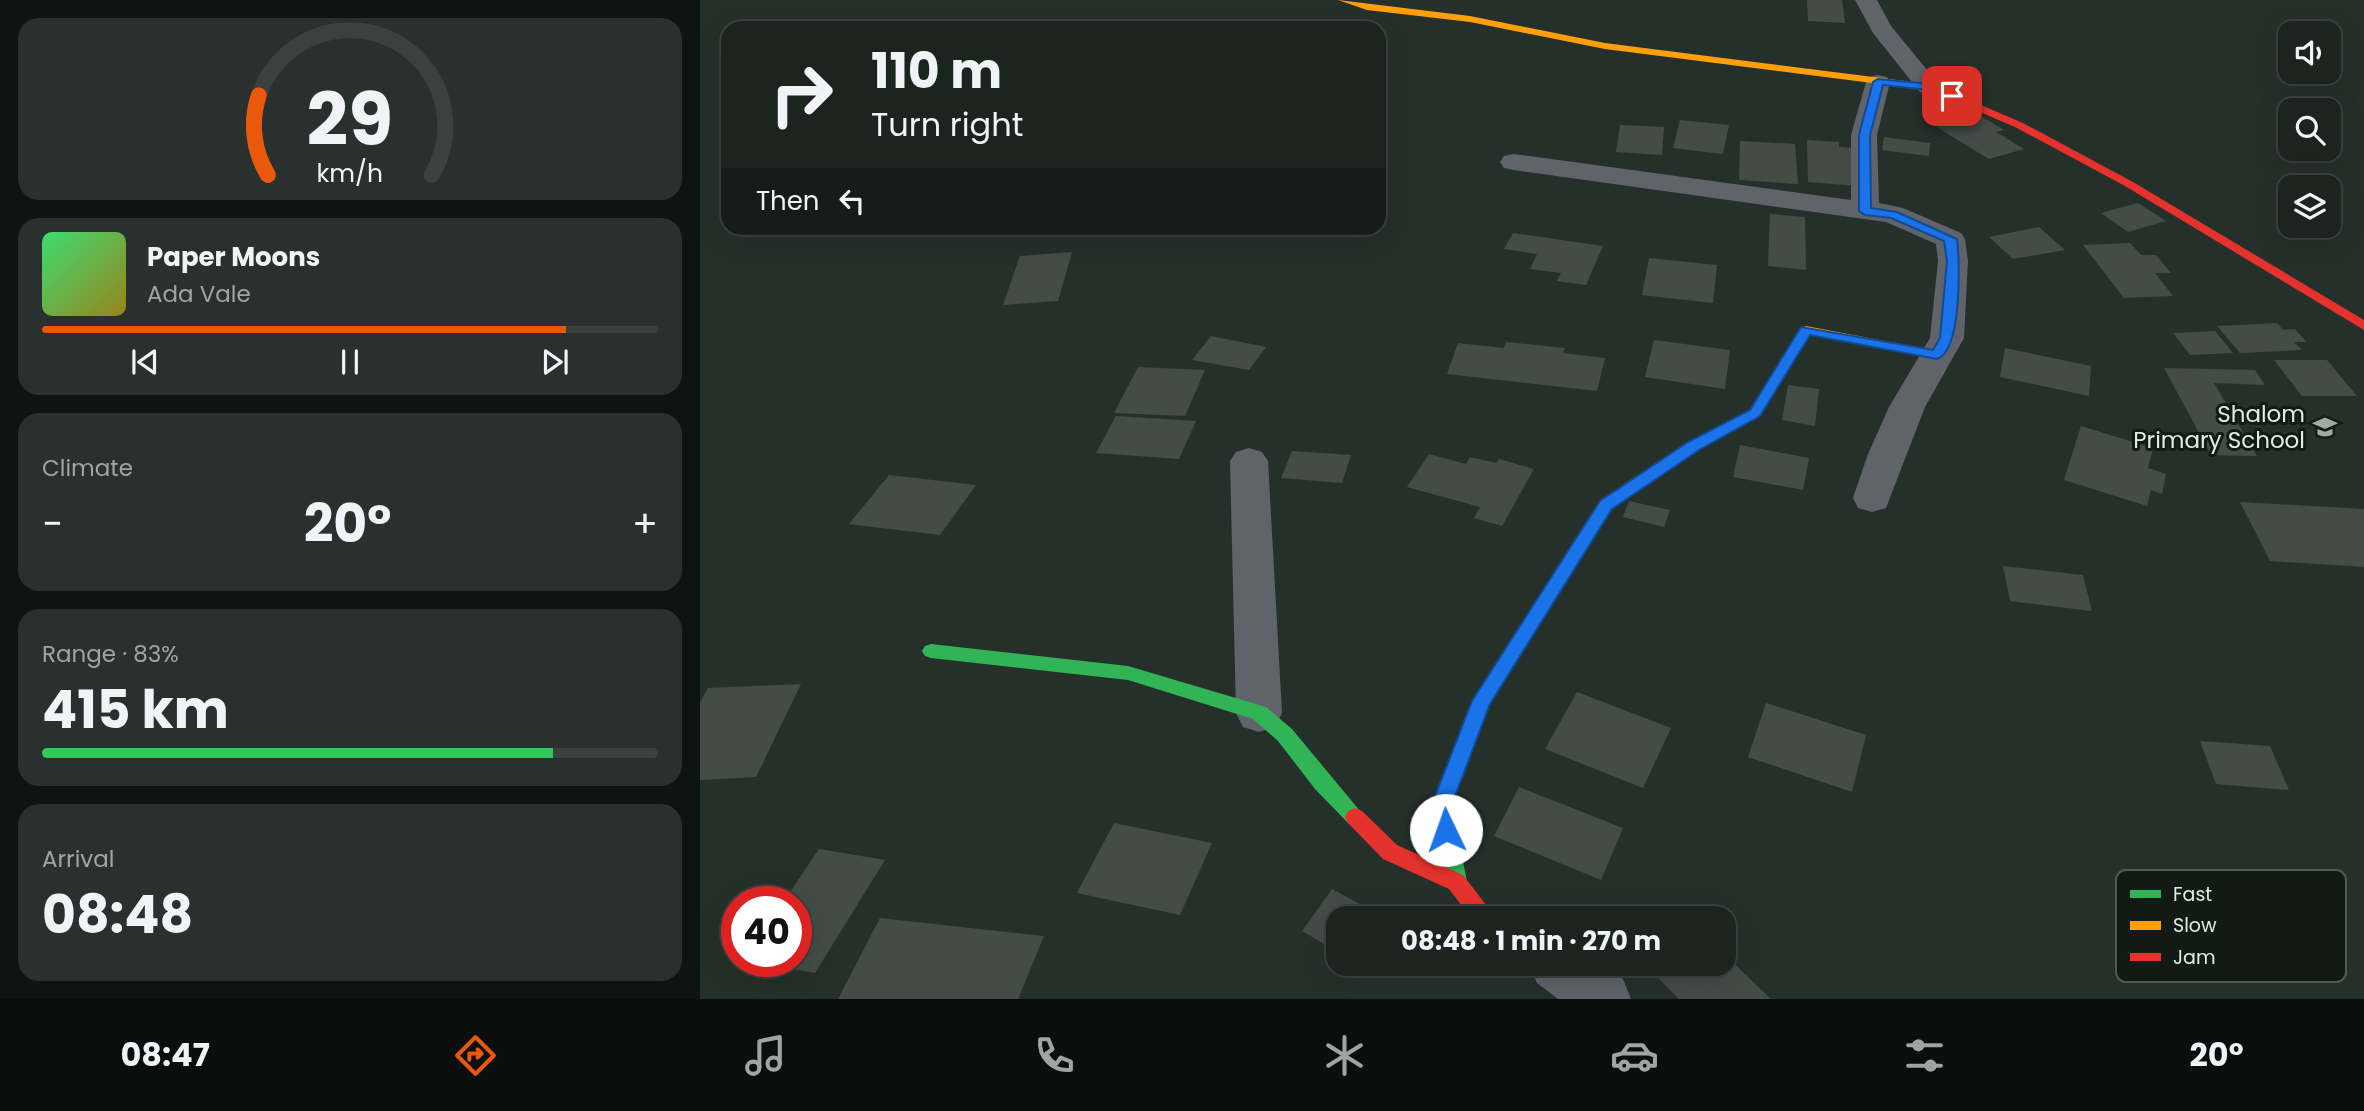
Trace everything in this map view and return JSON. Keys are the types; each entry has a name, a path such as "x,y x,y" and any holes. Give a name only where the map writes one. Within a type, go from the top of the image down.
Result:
{"street":[{"path":"1342,0 1367,7 1470,19 1605,46 1930,87 2019,125 2129,184 2364,326"},
{"path":"1866,0 1881,27 1930,87"},
{"path":"1865,211 1864,135 1878,82"},
{"path":"1514,162 1893,215 1950,239 1954,261 1947,338 1907,407 1886,453 1872,498"},
{"path":"1456,882 1442,804 1482,701 1606,505 1694,446 1755,413 1806,330 1937,355"},
{"path":"1249,461 1259,713"},
{"path":"931,650 1128,673 1259,713 1285,735 1322,783 1390,852 1456,882 1475,906"},
{"path":"1572,976 1603,999"}],"building":[{"path":"1807,0 1842,0 1845,23 1808,21"},
{"path":"1977,114 2004,130 1996,132 2024,149 1989,159 1935,126"},
{"path":"1680,120 1729,125 1723,154 1673,148"},
{"path":"1620,125 1664,127 1662,155 1616,152"},
{"path":"1884,137 1930,143 1929,156 1882,150"},
{"path":"1807,140 1839,142 1839,147 1855,148 1858,186 1808,182"},
{"path":"1740,141 1795,144 1798,184 1739,180"},
{"path":"2138,203 2166,221 2128,232 2101,213"},
{"path":"1770,214 1805,217 1806,270 1768,266"},
{"path":"2039,227 2065,250 2013,259 1989,237"},
{"path":"1513,233 1603,246 1586,285 1557,281 1561,273 1530,269 1537,254 1504,249"},
{"path":"2130,243 2141,255 2156,255 2171,273 2155,273 2173,296 2124,298 2083,245"},
{"path":"1072,252 1058,301 1003,305 1020,256"},
{"path":"1649,258 1717,265 1713,303 1642,295"},
{"path":"2277,323 2283,330 2295,329 2306,342 2294,342 2302,350 2240,353 2217,326"},
{"path":"2215,331 2233,353 2190,355 2173,333"},
{"path":"1211,336 1266,347 1249,370 1192,360"},
{"path":"1654,340 1730,350 1725,389 1645,377"},
{"path":"1506,342 1565,348 1563,353 1605,358 1597,391 1447,374 1458,343 1504,348"},
{"path":"2005,348 2091,366 2089,396 2000,377"},
{"path":"2274,360 2327,360 2357,396 2302,396"},
{"path":"1138,367 1205,370 1185,416 1114,413"},
{"path":"2164,368 2255,370 2265,385 2214,383 2257,456 2211,455"},
{"path":"1788,385 1819,389 1815,426 1782,420"},
{"path":"1116,416 1196,421 1179,459 1096,453"},
{"path":"2081,426 2153,448 2148,468 2166,474 2162,494 2151,490 2147,506 2064,480"},
{"path":"1740,445 1809,458 1803,490 1733,477"},
{"path":"1292,451 1351,455 1342,483 1281,478"},
{"path":"1429,454 1466,464 1470,457 1496,463 1499,459 1534,469 1502,526 1474,518 1480,507 1407,487"},
{"path":"889,475 976,485 940,535 849,524"},
{"path":"1629,501 1670,510 1664,527 1623,517"},
{"path":"2240,502 2364,509 2364,567 2270,561"},
{"path":"2003,566 2083,575 2092,611 2010,601"},
{"path":"801,684 756,777 700,780 700,702 708,688"},
{"path":"1577,692 1671,728 1643,788 1545,749"},
{"path":"1766,703 1866,735 1852,792 1748,757"},
{"path":"2200,741 2270,746 2289,790 2216,784"},
{"path":"1519,787 1623,828 1601,880 1494,836"},
{"path":"1114,823 1212,843 1180,915 1077,893"},
{"path":"819,849 885,860 815,973 812,972 812,886 794,886"},
{"path":"1332,889 1363,906 1326,906 1326,945 1302,931"},
{"path":"880,918 1044,936 1018,999 838,999"},
{"path":"1736,965 1771,999 1679,999 1656,976 1736,976"}],"traffic: fast":[{"path":"1456,882 1442,804 1482,701 1589,532"},
{"path":"931,651 1128,673 1259,713 1285,735 1322,783 1355,817"}],"traffic: slow":[{"path":"1342,0 1367,7 1470,19 1605,46 1929,87 1944,93"},
{"path":"1589,532 1606,505 1694,446 1755,413 1806,330 1937,355"}],"traffic: jam":[{"path":"1944,93 2019,125 2129,184 2364,326"},
{"path":"1355,817 1390,852 1456,882 1475,906"}],"place":[{"name":"Shalom Primary School","path":"2325,427"}],"route":[{"path":"1446,830 1442,804 1482,701 1606,505 1694,446 1755,413 1806,330 1937,355 1947,338 1954,261 1950,239 1893,215 1865,211 1864,135 1878,82 1930,87 1952,96"}]}
